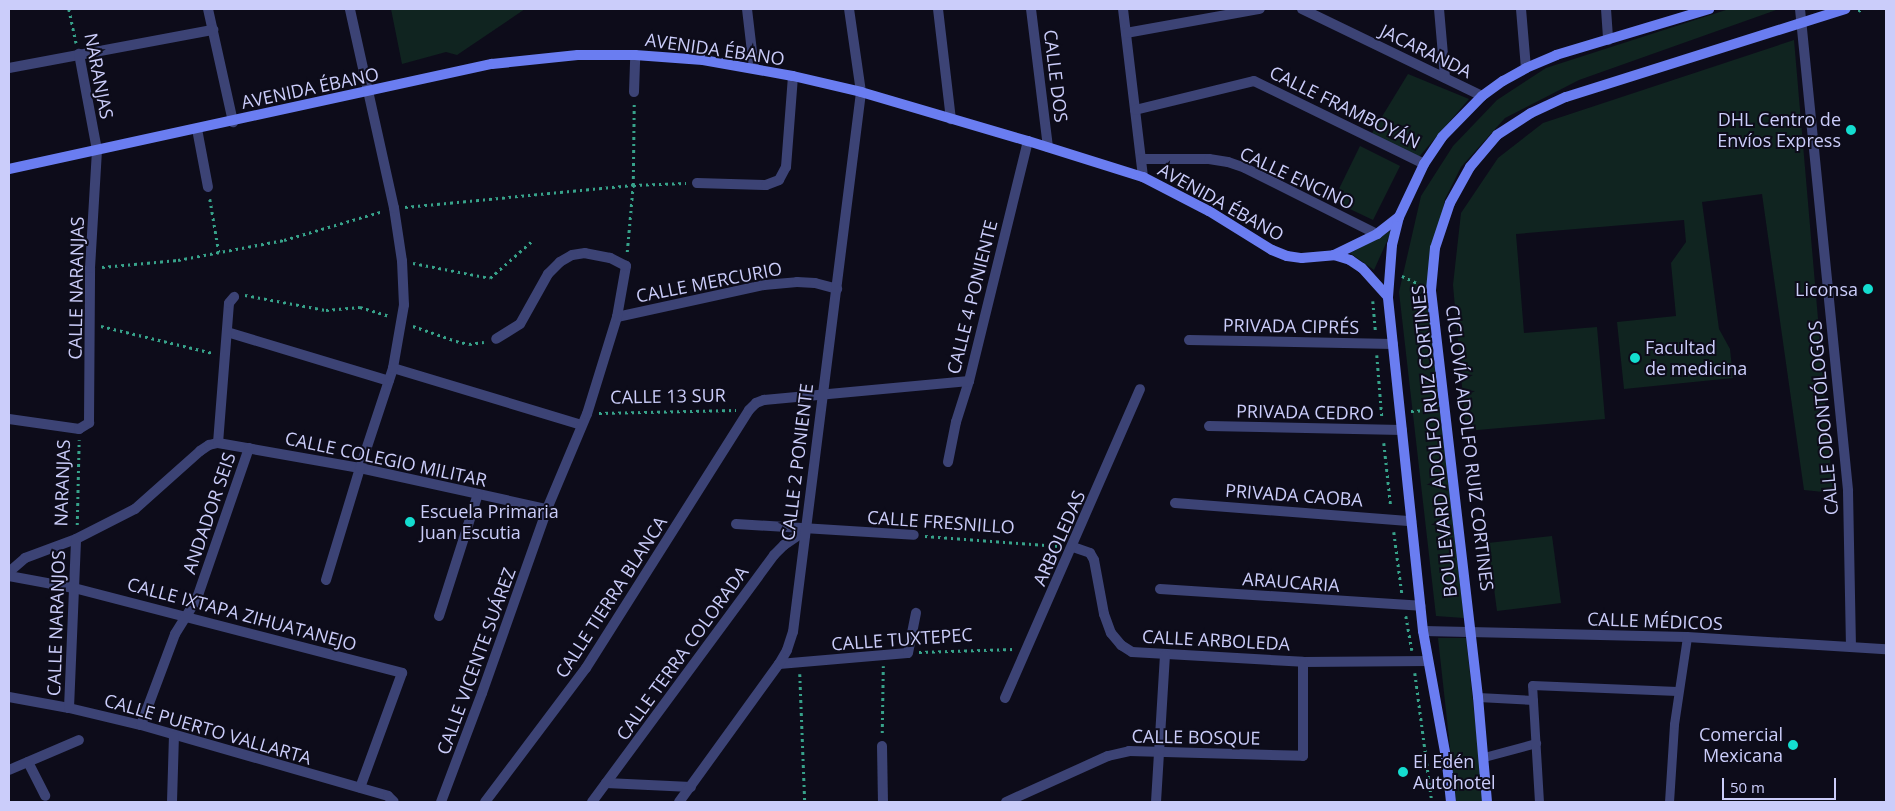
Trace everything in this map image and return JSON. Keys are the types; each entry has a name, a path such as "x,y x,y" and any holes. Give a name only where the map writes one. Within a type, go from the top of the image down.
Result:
{"main road":[{"name":"BOULEVARD ADOLFO RUIZ CORTINES","path":"1451,802 1448,764 1423,631 1388,298 1389,269 1399,217 1424,164 1442,137 1482,96 1526,68 1556,55 1608,40 1688,12 1709,9"},
{"name":"BOULEVARD ADOLFO RUIZ CORTINES","path":"1487,802 1471,631 1431,290 1435,248 1450,203 1470,167 1497,135 1531,113 1566,97 1801,22 1850,10"},
{"name":"AVENIDA ÉBANO","path":"9,170 492,64 578,55 635,55 703,60 793,76 861,92 1048,147 1143,177 1209,211 1272,250 1302,258 1334,255 1377,234 1399,217"},
{"name":"AVENIDA ÉBANO","path":"1334,255 1350,260 1362,268 1388,298"}],"street":[{"path":"208,9 233,122"},
{"path":"326,580 393,368 403,322 402,261 394,208 350,9"},
{"path":"747,9 754,69"},
{"name":"CALLE 2 PONIENTE","path":"679,802 778,664 787,650 793,632 821,396 861,92 849,9"},
{"path":"938,9 951,119"},
{"name":"CALLE DOS","path":"1031,9 1048,147"},
{"path":"1123,9 1143,177"},
{"path":"1126,33 1260,9"},
{"name":"JACARANDA","path":"1302,9 1482,96"},
{"path":"1439,9 1445,78"},
{"path":"1521,9 1526,68"},
{"path":"1606,9 1608,40"},
{"name":"CALLE ODONTÓLOGOS","path":"1800,9 1848,491 1852,646"},
{"path":"9,68 213,30"},
{"name":"NARANJAS","path":"79,54 97,150"},
{"path":"634,92 635,55"},
{"path":"697,183 766,185 779,180 786,167 793,76"},
{"name":"CALLE FRAMBOYÁN","path":"1135,110 1254,81 1424,164"},
{"path":"197,129 208,188"},
{"name":"CALLE 4 PONIENTE","path":"948,462 961,403 969,380 1028,141"},
{"name":"CALLE NARANJAS","path":"83,427 90,418 90,268 97,150"},
{"name":"CALLE ENCINO","path":"1141,159 1209,158 1228,162 1245,168 1377,234"},
{"path":"496,338 520,324 548,274 560,262 572,255 585,253 610,258 626,266"},
{"name":"CALLE VICENTE SUÁREZ","path":"440,802 547,510 587,414 617,317 626,266"},
{"name":"CALLE MERCURIO","path":"617,317 764,285 797,282 815,283 836,289"},
{"path":"9,574 25,558 76,539 136,509 200,451 209,445 218,443 230,303 234,298"},
{"path":"227,332 389,380"},
{"name":"PRIVADA CIPRÉS","path":"1189,340 1393,344"},
{"path":"393,368 582,425"},
{"path":"753,407 764,400 821,396 969,380"},
{"name":"ARBOLEDAS","path":"1005,698 1073,547 1140,389"},
{"name":"CALLE TIERRA BLANCA","path":"485,802 586,668 753,407"},
{"path":"9,420 83,427"},
{"name":"PRIVADA CEDRO","path":"1209,426 1402,430"},
{"name":"CALLE COLEGIO MILITAR","path":"218,443 360,468 547,510"},
{"name":"ANDADOR SEIS","path":"141,725 175,634 196,601 249,448"},
{"path":"439,616 478,494"},
{"name":"PRIVADA CAOBA","path":"1175,503 1411,521"},
{"path":"736,524 806,530"},
{"name":"CALLE FRESNILLO","path":"806,530 914,535"},
{"name":"CALLE TERRA COLORADA","path":"592,802 774,555 784,545 806,530"},
{"name":"CALLE NARANJOS","path":"69,708 76,539"},
{"name":"CALLE ARBOLEDA","path":"1073,547 1090,553 1094,560 1104,614 1111,632 1121,645 1132,652 1303,662 1428,662"},
{"name":"CALLE IXTAPA ZIHUATANEJO","path":"9,574 186,616 402,673 360,788"},
{"name":"ARAUCARIA","path":"1160,589 1420,606"},
{"path":"908,653 916,613"},
{"name":"CALLE MÉDICOS","path":"1423,631 1686,637 1886,648"},
{"name":"CALLE TUXTEPEC","path":"778,664 908,653"},
{"path":"1156,802 1165,655"},
{"name":"CALLE BOSQUE","path":"1006,802 1108,756 1129,751 1159,750 1303,756 1303,662"},
{"name":"CALLE PUERTO VALLARTA","path":"9,697 69,708 141,725 388,796 394,802"},
{"path":"172,802 174,736"},
{"path":"9,770 79,740"},
{"path":"882,746 883,802"},
{"path":"28,762 46,796"},
{"path":"606,783 691,787"}],"lane":[{"path":"1669,802 1670,761 1677,691 1686,637"},
{"path":"1540,802 1532,685 1677,691"},
{"path":"1478,697 1533,700"},
{"path":"1484,757 1536,742"}],"path":[{"name":"NARANJAS","path":"69,9 79,54"},
{"path":"1850,10 1863,9"},
{"path":"626,266 633,185 634,92"},
{"path":"208,188 219,252"},
{"path":"402,261 490,278 532,241"},
{"path":"1389,269 1431,290"},
{"path":"234,298 242,294 326,310 360,307 373,309 403,322 469,344 496,338"},
{"path":"90,323 226,356"},
{"name":"CALLE 13 SUR","path":"587,414 753,407"},
{"path":"1400,411 1444,409"},
{"name":"NARANJAS","path":"76,539 83,427"},
{"name":"CALLE FRESNILLO","path":"914,535 1073,547"},
{"name":"CALLE TUXTEPEC","path":"908,653 1028,648"},
{"path":"882,746 884,655"},
{"path":"799,662 806,802"}],"green space":[{"path":"391,9 525,9 457,55 446,52 402,64"},
{"path":"1729,9 1779,9 1579,80 1505,118 1461,167 1445,199 1426,290 1464,618 1436,616 1399,292 1421,196 1453,146 1497,100 1546,68"},
{"path":"1794,40 1833,493 1804,490 1762,194 1702,202 1719,329 1730,349 1733,378 1624,389 1617,322 1676,316 1671,263 1686,242 1684,220 1516,234 1524,333 1597,327 1605,419 1466,431 1453,285 1461,213 1498,158 1543,123"},
{"path":"1408,74 1469,99 1418,158 1372,133"},
{"path":"1360,146 1400,166 1373,220 1333,201"},
{"path":"1392,230 1374,270 1350,253"},
{"path":"1552,536 1561,603 1497,611 1488,543"},
{"path":"1438,638 1466,638 1484,802 1456,802"}],"place":[{"name":"DHL Centro de Envíos Express","path":"1851,130"},
{"name":"Liconsa","path":"1868,289"},
{"name":"Facultad de medicina","path":"1635,358"},
{"name":"Escuela Primaria Juan Escutia","path":"410,522"},
{"name":"Comercial Mexicana","path":"1793,745"},
{"name":"El Edén Autohotel","path":"1403,772"}]}
